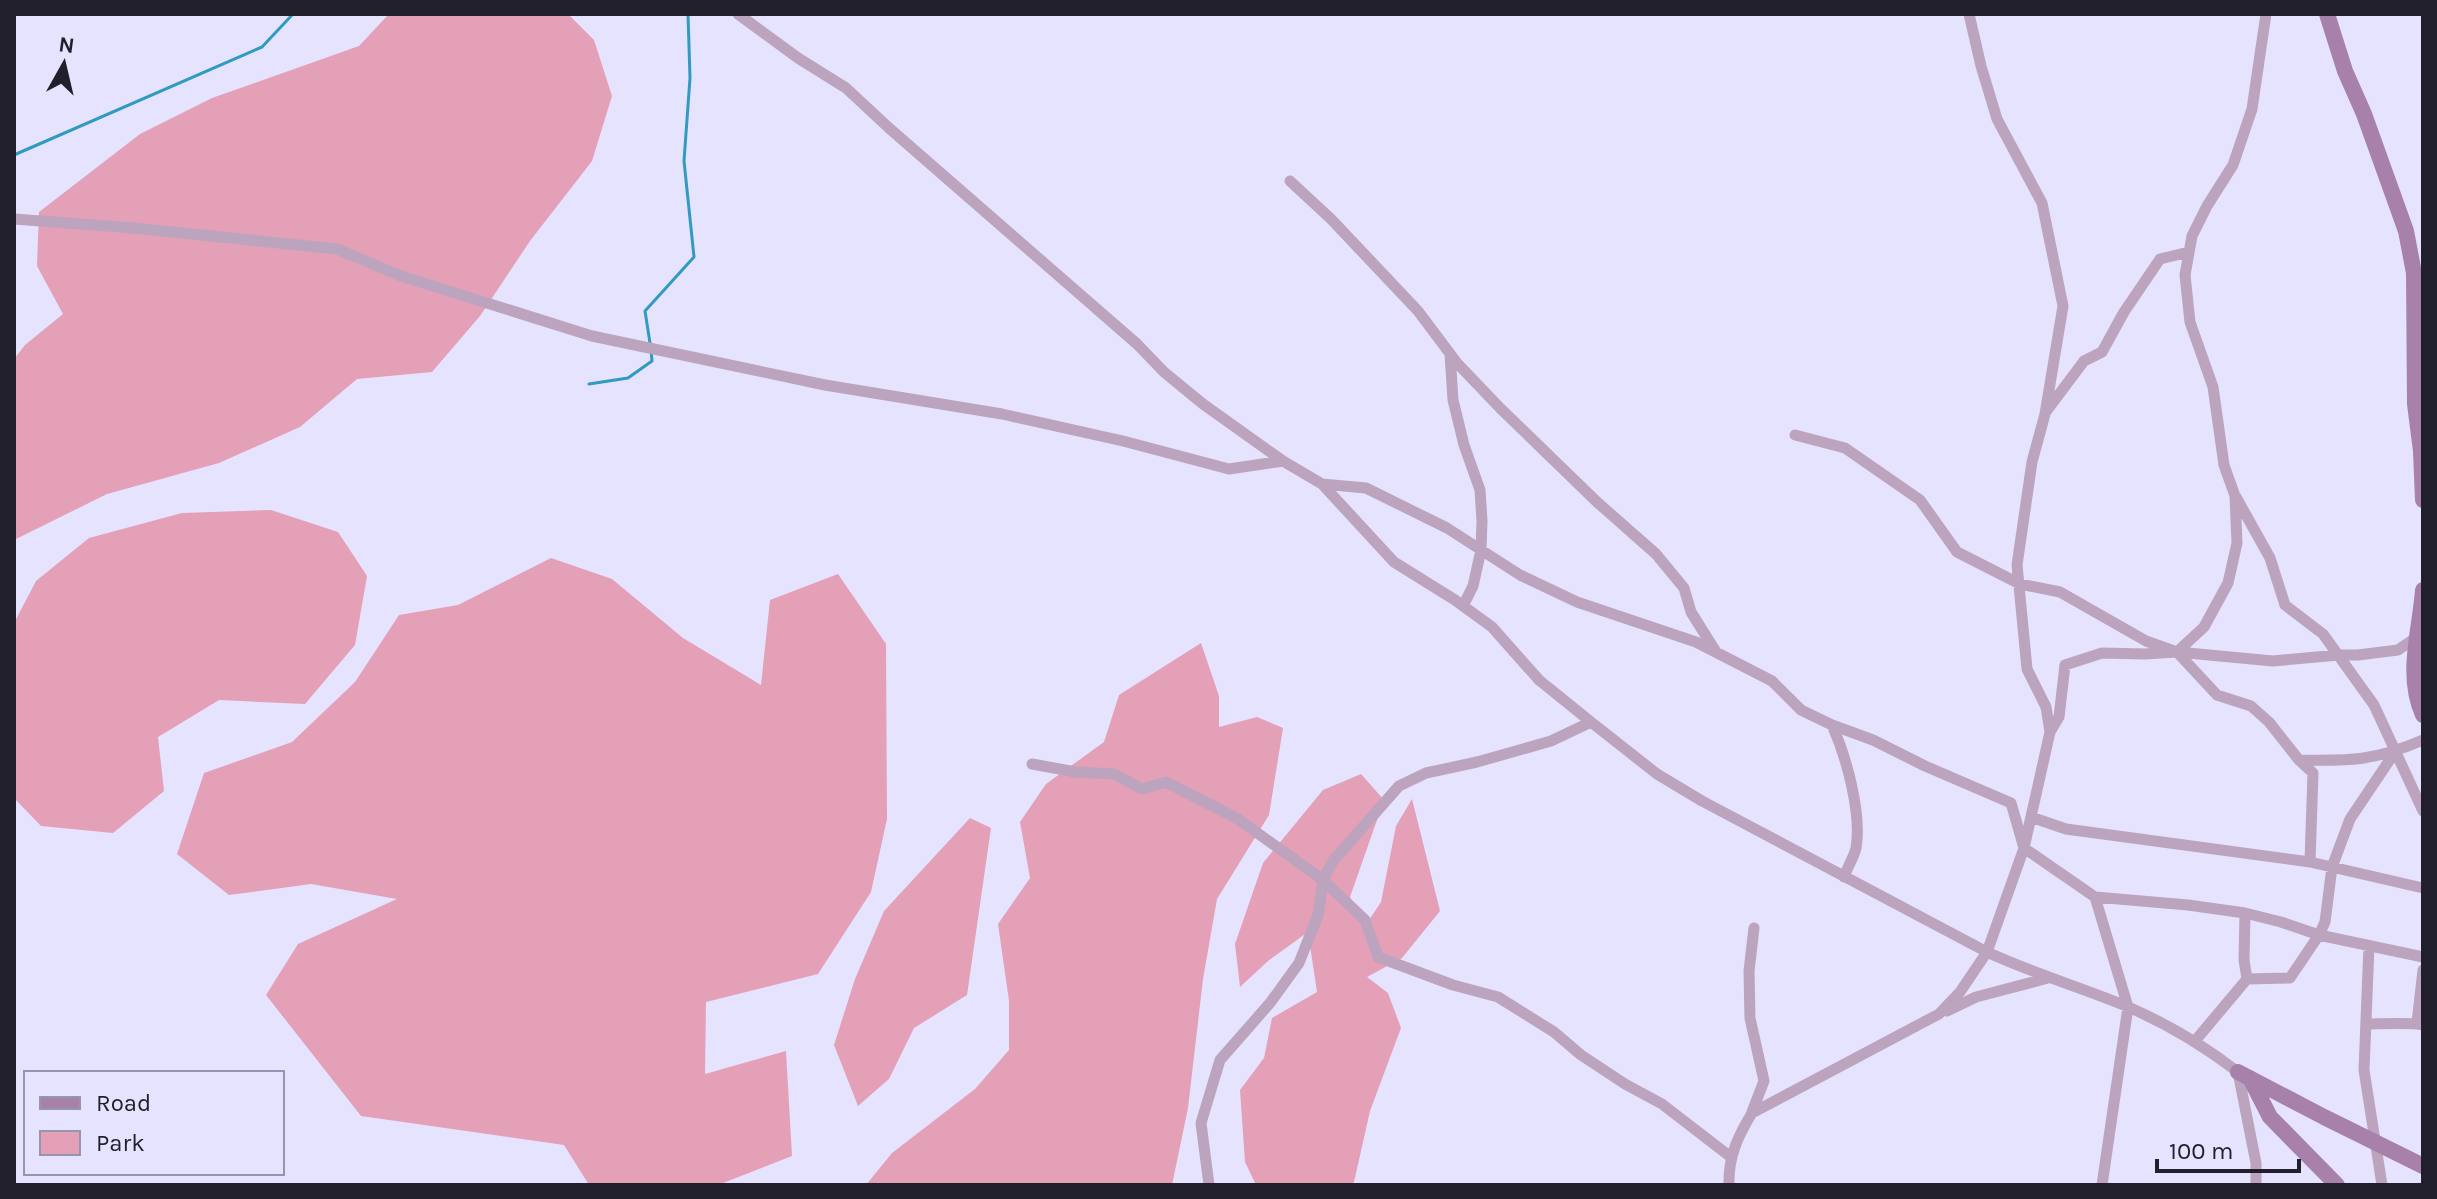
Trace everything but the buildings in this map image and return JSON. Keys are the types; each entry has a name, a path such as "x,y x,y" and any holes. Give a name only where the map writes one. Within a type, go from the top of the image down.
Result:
{"street":[{"path":"738,14 846,88 1137,344 1164,372 1283,461 1322,484 1394,562 1492,627 1539,680 1657,774 1702,801 1987,952 2128,1007 2195,1041 2244,1075 2423,1166"},
{"path":"1969,14 1997,119 2042,203 2063,306 2045,414 2032,462 2017,565 2027,669 2046,707 2050,732"},
{"path":"2266,14 2252,109 2233,165 2192,236 2185,275 2190,322 2213,387 2222,454 2235,496 2270,558 2285,605 2323,634 2374,705 2423,811"},
{"path":"2327,14 2345,71 2364,114 2406,231 2414,273 2415,404 2423,500"},
{"path":"1290,181 1331,219 1418,311 1450,354 1500,408 1656,554 1684,588 1691,612 1717,653"},
{"path":"14,219 337,249 401,276 592,336 825,385 1002,414 1229,469 1283,461"},
{"path":"2045,414 2084,361 2102,352 2124,312 2160,259 2189,252"},
{"path":"1450,354 1453,400 1480,490 1481,550 1473,586 1463,606"},
{"path":"1795,435 1845,448 1920,500 1957,552 2020,584 2060,592 2146,641 2177,652 2217,695 2251,706 2313,773 2310,862"},
{"path":"1322,484 1366,488 1447,528 1520,575 1577,602 1696,642 1772,681 1801,710 2011,803 2024,848 2095,897 2245,913 2319,935 2423,957"},
{"path":"2177,652 2204,627 2228,583 2237,543 2235,496"},
{"path":"2423,590 2413,662 2423,715"},
{"path":"1939,1014 1960,992 1987,952 2024,848 2050,732 2059,717 2065,665 2102,653 2177,652 2273,661 2358,655 2398,650 2417,637"},
{"path":"1209,1185 1201,1123 1220,1060 1270,1003 1299,963 1318,915 1323,880 1333,861 1399,786 1426,773 1551,741 1591,722"},
{"path":"1832,725 1840,743 1854,801 1856,848 1844,877"},
{"path":"2299,760 2368,759 2423,740"},
{"path":"2195,1041 2247,979 2290,978 2325,922 2332,867 2354,811 2395,752"},
{"path":"1032,764 1076,772 1114,774 1142,789 1166,782 1238,819 1323,880 1365,920 1378,957 1453,985 1498,997 1554,1032 1581,1055 1625,1084 1662,1104 1732,1158"},
{"path":"2031,817 2066,829 2310,862 2423,888"},
{"path":"2095,897 2128,1007 2102,1185"},
{"path":"2245,913 2244,960 2247,979"},
{"path":"1729,1185 1735,1141 1752,1113 1764,1081 1750,1018 1749,971 1754,928"},
{"path":"2369,946 2364,1070 2382,1185"},
{"path":"2366,1024 2420,1024 2423,970"},
{"path":"1752,1113 1976,997 2048,978"},
{"path":"2244,1075 2256,1185"},
{"path":"2244,1075 2270,1117 2337,1185"}],"green space":[{"path":"389,14 568,14 594,40 612,96 592,161 530,241 480,316 432,372 357,379 300,427 219,463 107,494 14,540 14,359 25,345 63,314 37,266 39,212 140,134 212,98 359,46"},
{"path":"271,510 338,532 367,576 355,645 305,704 219,700 158,737 164,791 113,833 41,826 14,798 14,623 36,581 89,538 182,513"},
{"path":"551,558 612,579 683,638 761,685 770,600 838,574 886,644 887,819 871,892 818,974 706,1002 705,1074 786,1051 792,1156 718,1185 589,1185 564,1145 361,1116 266,995 298,944 397,899 311,884 229,895 177,854 204,773 292,742 355,682 399,615 458,605"},
{"path":"1201,643 1219,696 1219,727 1257,717 1283,728 1269,815 1217,899 1203,979 1188,1108 1172,1185 866,1185 892,1153 975,1089 1009,1050 1009,1001 998,924 1030,878 1020,822 1046,784 1104,742 1119,695"},
{"path":"1361,774 1384,800 1350,897 1365,926 1381,902 1396,826 1412,799 1440,911 1402,958 1367,977 1388,993 1401,1028 1370,1111 1354,1182 1351,1185 1256,1185 1245,1162 1240,1090 1264,1058 1272,1018 1317,992 1308,932 1268,961 1240,987 1235,944 1263,863 1323,790"},
{"path":"970,818 991,828 967,995 914,1028 889,1079 858,1106 834,1045 855,979 884,911"}],"waterway":[{"path":"14,155 262,47 293,14"},
{"path":"650,343 645,311 694,257 684,161 690,78 688,14"},
{"path":"589,384 628,378 652,361 651,350"}]}
